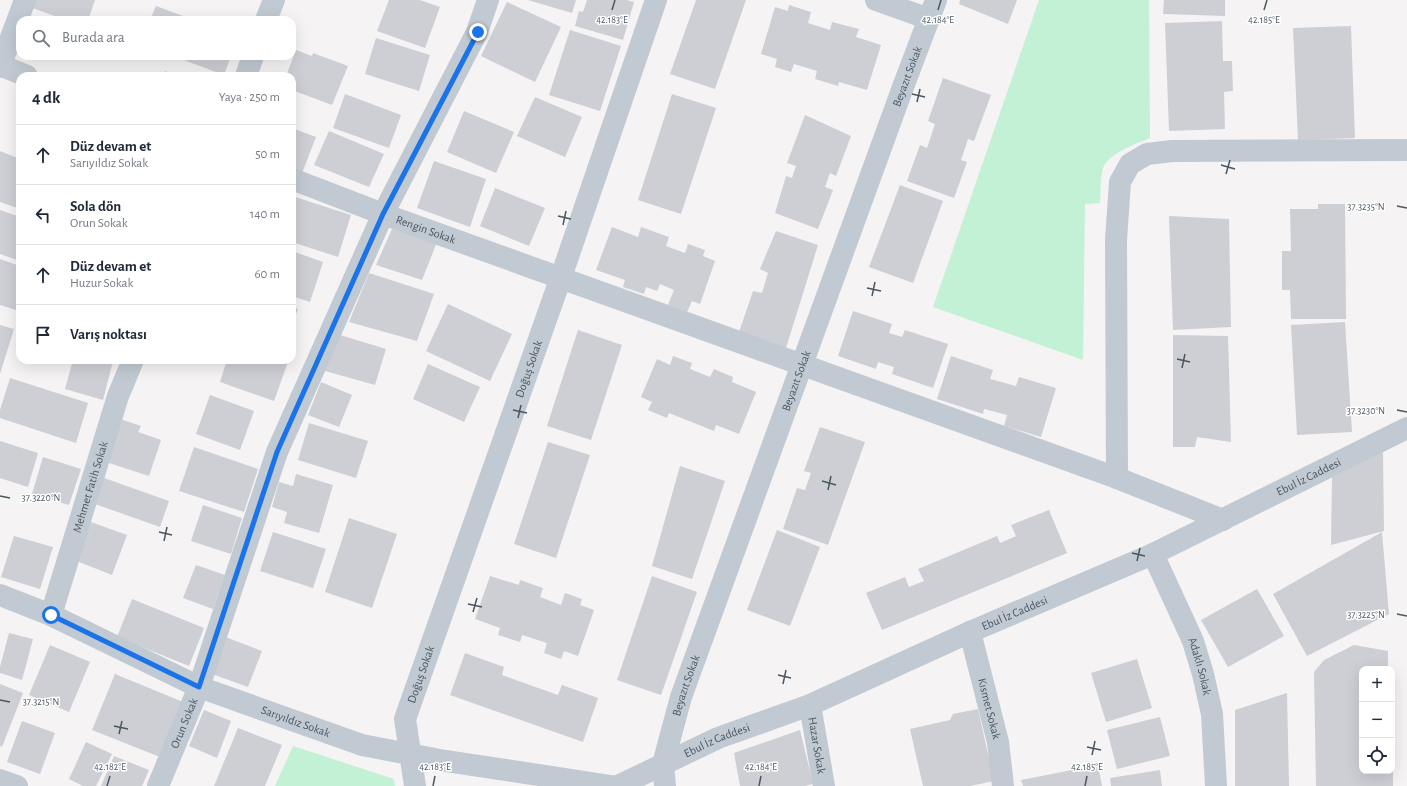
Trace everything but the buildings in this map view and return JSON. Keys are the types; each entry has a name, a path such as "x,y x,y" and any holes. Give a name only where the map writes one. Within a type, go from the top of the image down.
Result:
{"street":[{"path":"19,16 25,0"},
{"path":"268,16 274,0"},
{"name":"Orun Sokak","path":"158,786 199,687 277,452 383,214 478,32 488,0"},
{"name":"Doğuş Sokak","path":"415,786 405,719 561,277 656,0"},
{"path":"876,0 932,9"},
{"name":"Beyazıt Sokak","path":"663,764 681,697 932,9"},
{"path":"16,24 0,66 16,72"},
{"path":"247,72 252,60"},
{"path":"1117,478 1116,240 1120,182 1130,164 1148,154 1172,151 1407,150"},
{"name":"Rengin Sokak","path":"296,181 383,214 1117,478 1223,520"},
{"name":"Mehmet Fatih Sokak","path":"51,615 118,396 130,364"},
{"name":"Ebul İz Caddesi","path":"618,786 718,738 810,705 970,632 1153,554 1407,428"},
{"name":"Adaklı Sokak","path":"1153,554 1193,641 1203,674 1212,714 1216,786"},
{"name":"Sarıyıldız Sokak","path":"0,595 51,615 199,687 362,745 611,786"},
{"name":"Kısmet Sokak","path":"970,632 998,742 1003,786"},
{"name":"Hazar Sokak","path":"810,705 824,786"},
{"path":"663,764 665,786"},
{"path":"0,780 17,786"}],"green space":[{"path":"1039,0 1149,0 1150,138 1124,150 1106,163 1103,168 1101,181 1100,203 1085,204 1083,360 933,307"},
{"path":"293,746 394,779 395,786 275,786"}],"route":[{"path":"51,615 199,687 277,452 383,214 478,32"}]}
